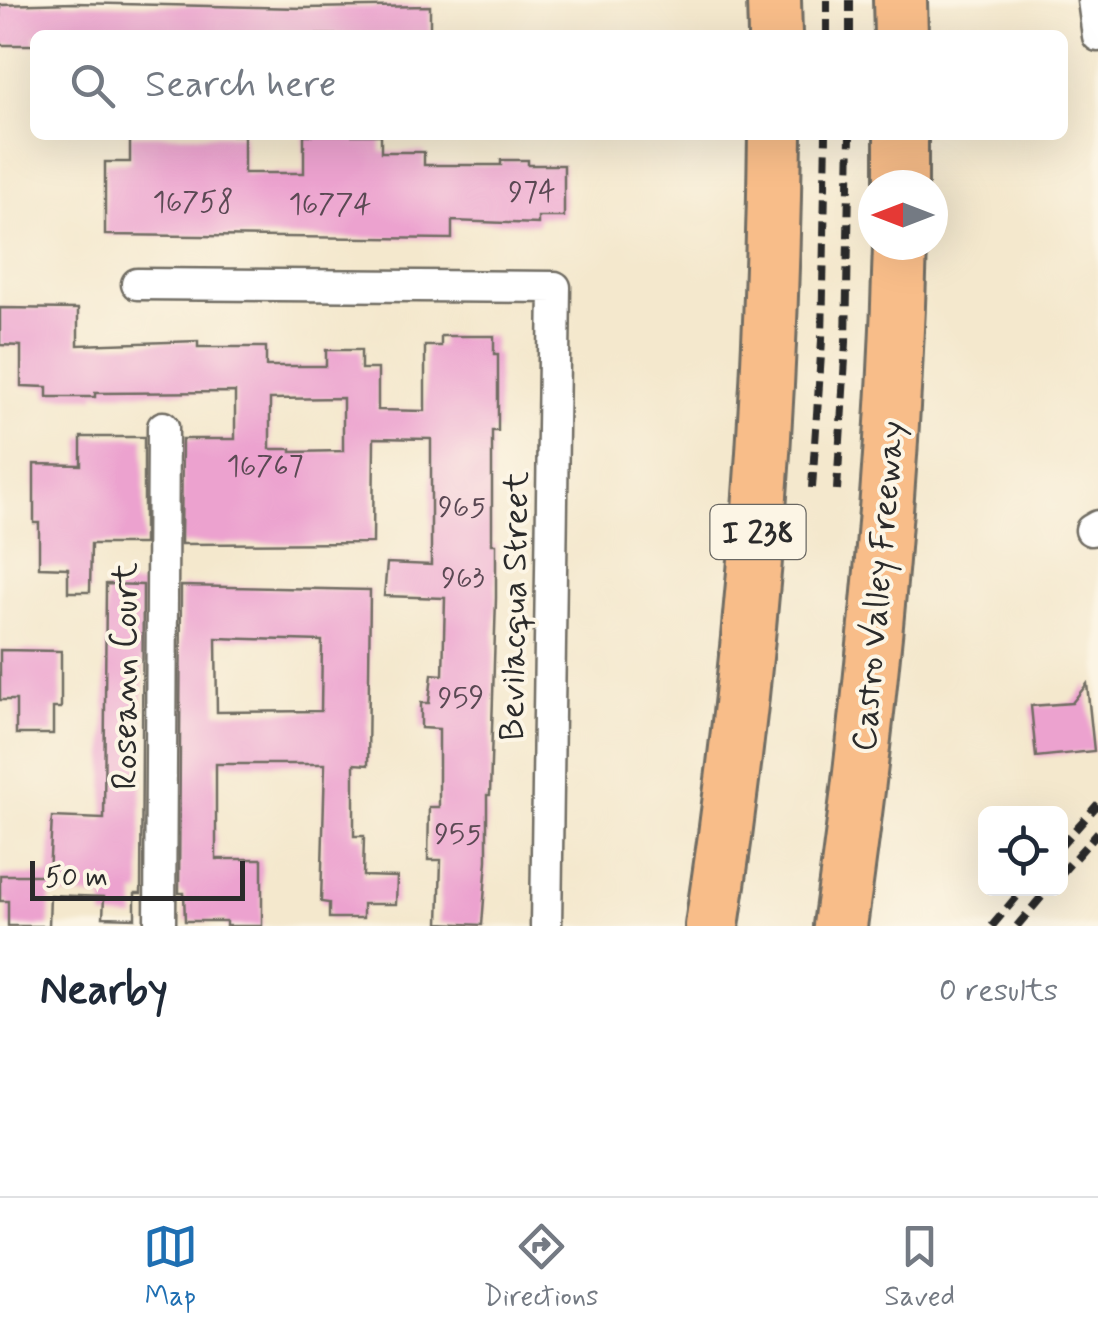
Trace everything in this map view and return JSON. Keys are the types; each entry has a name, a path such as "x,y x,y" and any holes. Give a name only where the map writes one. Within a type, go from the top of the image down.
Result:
{"highway":[{"path":"774,0 775,30"},
{"path":"900,0 900,30"},
{"name":"I 238","path":"712,926 730,803 757,555 771,338 775,140"},
{"path":"901,140 901,170"},
{"name":"Castro Valley Freeway","path":"840,926 882,569 899,260"}],"street":[{"path":"1093,0 1098,36"},
{"name":"Bevilacqua Street","path":"137,284 555,288 546,926"},
{"name":"Roseann Court","path":"160,926 162,427"}],"building":[{"path":"0,5 430,6 430,30 30,30 30,45 0,45"},
{"path":"130,140 244,140 244,173 304,173 304,140 381,140 381,152 424,152 424,165 501,165 501,160 528,160 528,165 564,165 564,217 538,217 538,224 452,221 452,239 105,235 105,162 130,162"},
{"path":"0,308 78,309 78,345 198,341 198,347 266,347 266,366 326,366 326,350 361,350 361,369 378,369 378,410 425,411 425,346 441,346 441,336 494,336 494,354 498,354 498,431 492,431 496,598 482,925 439,923 441,860 428,860 429,807 439,807 439,729 421,728 421,703 429,703 432,674 443,675 445,598 384,596 387,563 431,565 431,439 374,438 373,543 181,544 182,439 235,439 235,392 47,397 47,387 21,386 21,346 0,345","holes":["343,398 343,451 270,449 270,399"]},
{"path":"81,437 144,437 144,544 91,544 90,592 68,592 68,568 39,567 34,464 81,465"},
{"path":"106,584 143,585 141,893 135,893 135,918 103,917 104,897 50,895 49,926 8,926 8,901 0,901 0,875 49,875 52,817 104,819"},
{"path":"181,586 370,590 368,765 354,764 354,836 364,836 363,876 397,877 396,904 363,904 363,918 329,918 329,903 321,902 325,764 216,764 216,859 262,859 262,926 185,921 184,893 179,893","holes":["216,638 322,641 321,711 217,712"]},
{"path":"0,650 61,651 61,708 53,708 53,734 16,734 16,700 0,700"},
{"path":"1087,684 1094,751 1036,757 1031,706 1072,703"}],"railway":[{"path":"827,0 827,30"},
{"path":"850,0 850,30"},
{"path":"812,488 822,340 826,140"},
{"path":"837,490 846,342 850,140"},
{"path":"1068,838 1098,804"},
{"path":"1068,866 1098,832"},
{"path":"992,926 1017,896"},
{"path":"1017,926 1042,896"}]}
